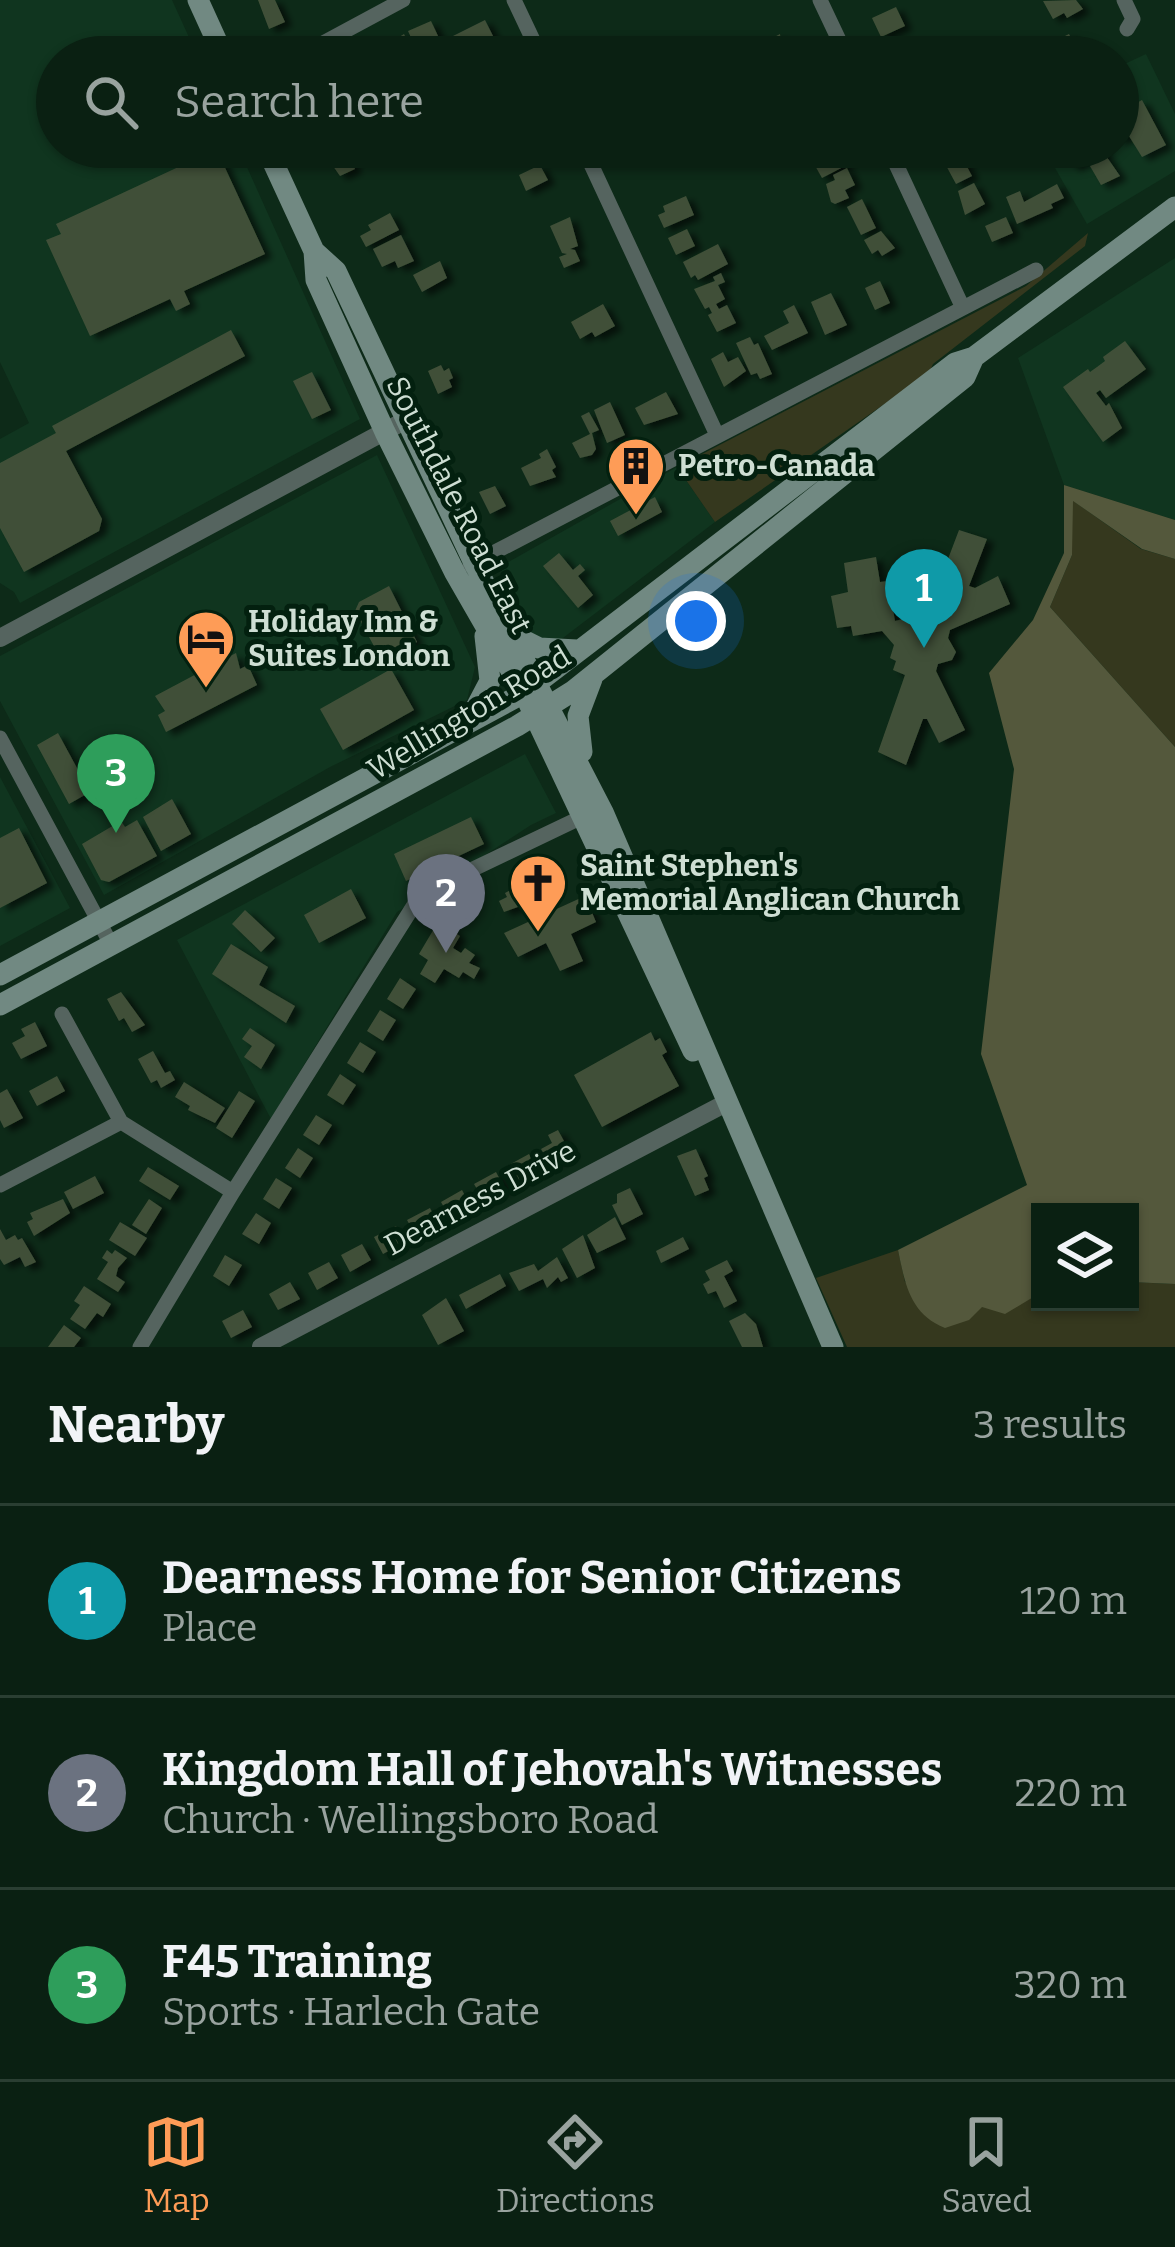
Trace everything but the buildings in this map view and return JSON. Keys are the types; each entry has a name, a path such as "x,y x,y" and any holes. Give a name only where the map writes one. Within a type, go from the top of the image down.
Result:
{"main road":[{"path":"198,0 214,36"},
{"name":"Southdale Road East","path":"276,168 314,251 316,280 386,431 465,568 512,633 582,817 707,1080 726,1103"},
{"name":"Wellington Road","path":"0,975 562,668 577,650 956,363 974,357 1175,207"},
{"name":"Southdale Road East","path":"314,251 336,271 406,420 482,619 531,688"},
{"name":"Wellington Road","path":"0,1005 542,710 596,673 964,377 974,357"},
{"path":"466,724 487,691 491,671 482,619"},
{"path":"512,633 531,646 577,650"},
{"path":"586,776 578,716 596,673"},
{"name":"Southdale Road East","path":"542,710 586,776 719,1075 726,1103 831,1346"},
{"path":"187,876 198,898"}],"street":[{"path":"335,36 403,0"},
{"path":"514,0 531,36"},
{"path":"820,0 837,36"},
{"path":"1124,0 1133,19 1127,29"},
{"path":"593,168 717,435"},
{"path":"899,168 962,306"},
{"path":"465,568 1036,270"},
{"path":"0,638 406,420"},
{"path":"0,738 112,946"},
{"path":"140,1347 421,894 582,817"},
{"path":"62,1014 121,1122 233,1192"},
{"name":"Dearness Drive","path":"261,1347 726,1103"},
{"path":"0,1185 121,1122"}],"shaded area":[{"path":"0,0 172,0 188,36 36,36 36,168 247,168 360,419 20,603 0,583 0,439 29,423 0,362"},
{"path":"1146,54 1175,114 1175,171 1087,224 1055,168 1139,168 1139,57"},
{"path":"1088,233 1085,246 933,364 929,373 715,522 677,467 1026,286"},
{"path":"1175,258 1175,520 1064,485 1018,358"},
{"path":"377,455 475,667 467,700 330,767 104,895 0,701 0,656"},
{"path":"677,467 715,522 555,644 532,639 499,584 503,565"},
{"path":"1064,485 1175,520 1175,559 1142,549 1073,501 1072,555 1050,607 1175,747 1175,1284 1139,1282 1139,1203 1031,1203 1031,1298 1005,1314 982,1307 969,1320 945,1328 917,1306 898,1250 1027,1185 981,1054 1014,769 989,673 1033,620 1064,553"},
{"path":"1072,500 1141,549 1175,559 1175,747 1050,607 1072,555"},
{"path":"525,754 556,813 397,912 271,1119 177,940"},
{"path":"0,777 70,908 0,946"},
{"path":"898,1250 905,1282 982,1307 1031,1295 1031,1311 1139,1311 1139,1282 1175,1284 1175,1347 847,1347 816,1278"}],"place":[{"name":"Petro-Canada","path":"636,517"},
{"name":"Dearness Home for Senior Citizens","path":"924,648"},
{"name":"Holiday Inn & Suites London","path":"206,690"},
{"name":"F45 Training","path":"116,833"},
{"name":"Saint Stephen's Memorial Anglican Church","path":"538,934"},
{"name":"Kingdom Hall of Jehovah's Witnesses","path":"446,953"}]}
